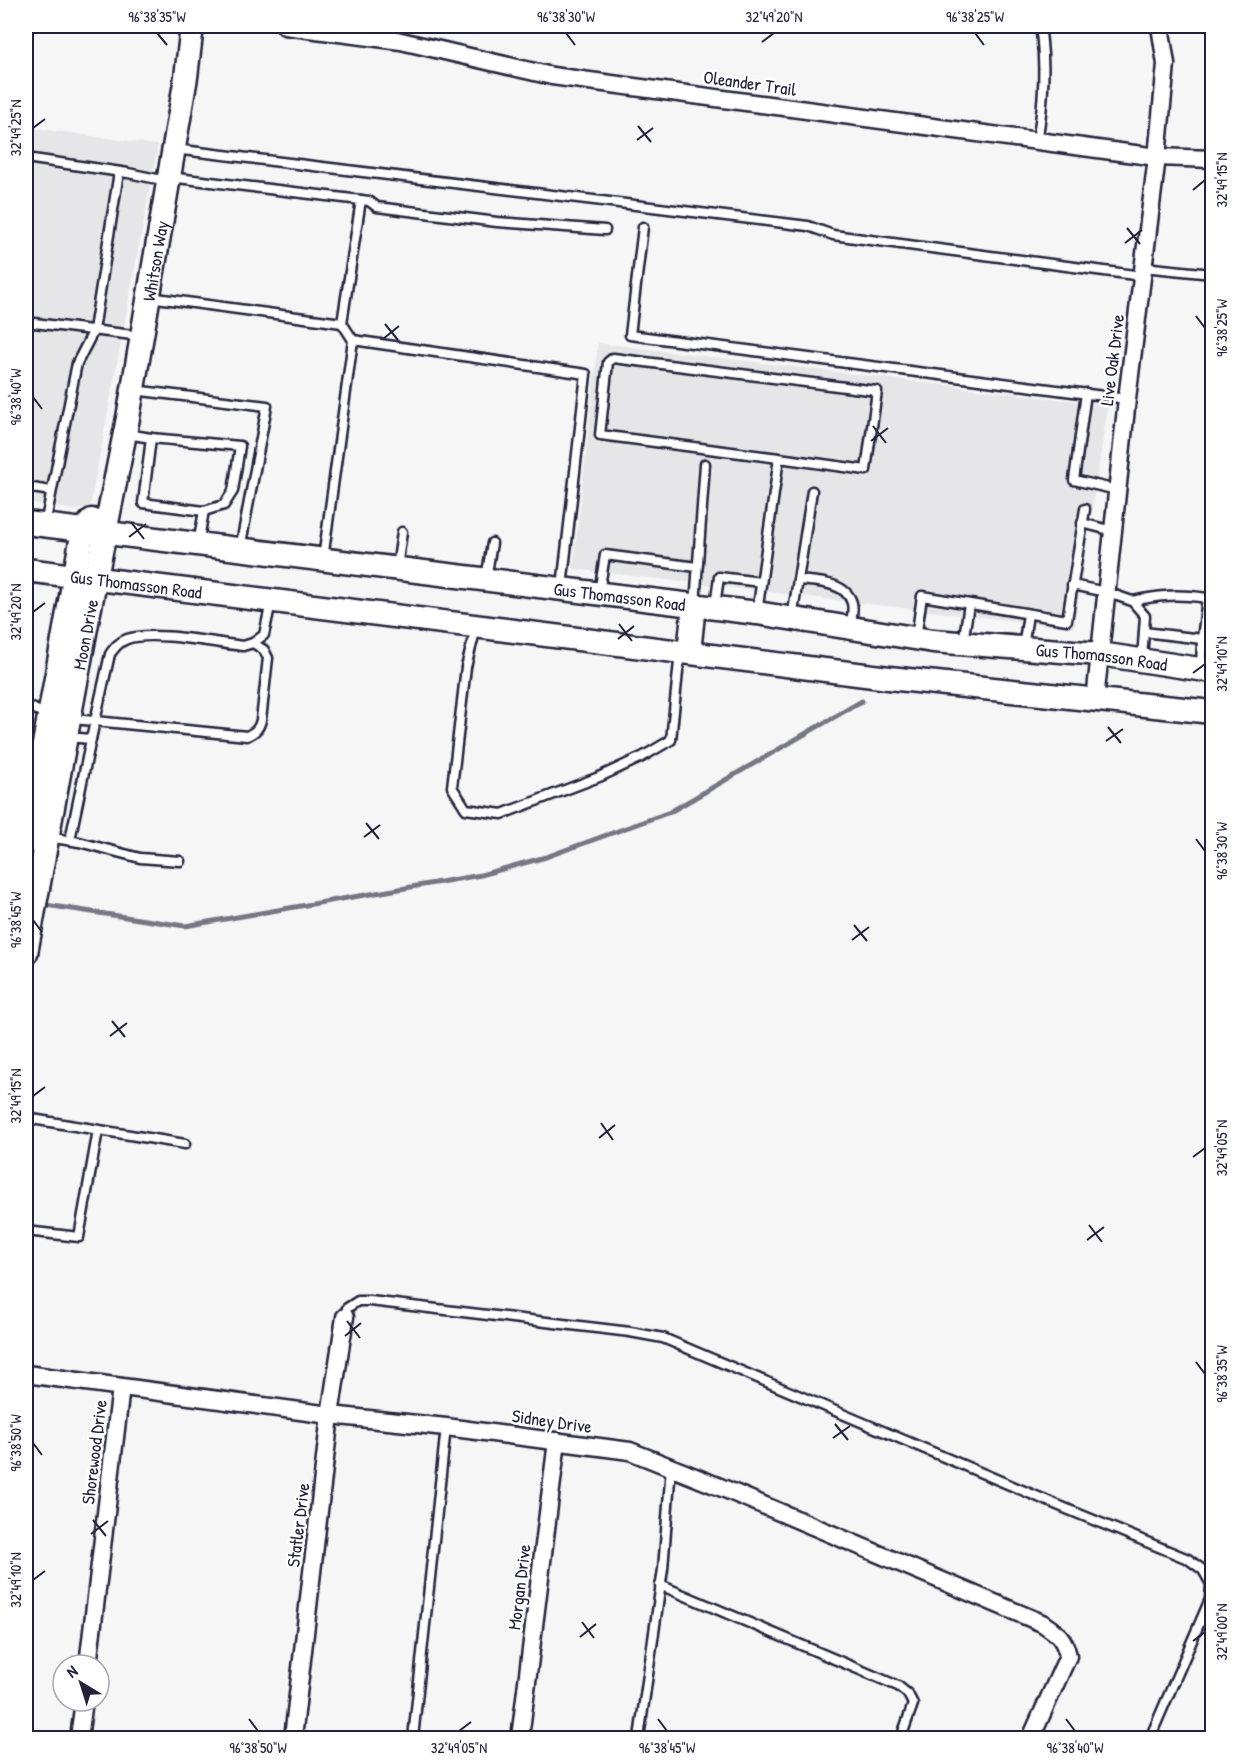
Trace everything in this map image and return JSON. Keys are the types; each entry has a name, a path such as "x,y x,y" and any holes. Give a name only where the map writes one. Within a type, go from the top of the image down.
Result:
{"main road":[{"name":"Whitson Way","path":"112,496 149,297 186,77 192,26"},
{"name":"Moon Drive","path":"26,953 40,872 33,838 94,531 112,496"},
{"name":"Gus Thomasson Road","path":"35,524 757,613 963,644 1100,654 1207,670"},
{"name":"Gus Thomasson Road","path":"26,570 889,678 1212,712"},
{"path":"685,652 704,607"}],"street":[{"name":"Oleander Trail","path":"285,26 401,41 552,76 1157,157 1212,159"},
{"name":"Live Oak Drive","path":"1095,700 1166,64 1160,26"},
{"name":"Statler Drive","path":"293,1738 330,1415 345,1317"},
{"name":"Sidney Drive","path":"26,1374 330,1415 446,1427 630,1451 1042,1623 1058,1634 1065,1643 1068,1656 1030,1738"},
{"name":"Shorewood Drive","path":"89,1653 121,1387"},
{"name":"Morgan Drive","path":"520,1738 557,1441"},
{"path":"80,1738 83,1713"}],"lane":[{"path":"1037,141 1044,86 1040,26"},
{"path":"173,149 808,226 833,235 1143,271 1212,274"},
{"path":"26,158 169,179 369,201 376,207 497,222 605,230"},
{"path":"35,524 51,491 77,363 94,330 119,172"},
{"path":"323,560 353,340 342,323 361,200"},
{"path":"643,227 630,335 1127,399"},
{"path":"149,297 342,323"},
{"path":"26,322 142,336"},
{"path":"353,340 586,374 562,589"},
{"path":"613,358 877,391 866,470 779,459 600,435 608,362 613,358"},
{"path":"133,390 267,406 240,550"},
{"path":"1086,393 1074,480 1117,490"},
{"path":"125,434 240,446 233,491 224,505 204,511 143,503 151,438"},
{"path":"757,613 779,459"},
{"path":"704,607 697,567 705,464"},
{"path":"26,487 51,491"},
{"path":"792,618 812,491"},
{"path":"916,638 922,596 1067,620 1085,509"},
{"path":"198,544 204,511"},
{"path":"1082,523 1113,531"},
{"path":"397,569 402,532"},
{"path":"486,580 492,543"},
{"path":"599,594 605,555 697,567"},
{"path":"704,607 719,577 761,582"},
{"path":"798,580 832,584 849,596 852,604 850,628"},
{"path":"1072,585 1106,592 1132,601 1162,595 1207,598 1202,639 1207,670"},
{"path":"70,840 110,654 117,645 127,639 147,635 243,646 253,643 264,634 271,600"},
{"path":"1132,601 1144,616 1142,660"},
{"path":"963,644 969,604"},
{"path":"1023,648 1029,614"},
{"path":"476,626 466,667 452,787 466,809 502,814 599,777 642,758 671,740 685,652"},
{"path":"1144,632 1202,639"},
{"path":"57,726 95,722 247,736 254,733 261,720 268,658 264,650 253,643"},
{"path":"26,705 57,726 92,739"},
{"path":"33,838 70,840 140,858 180,861"},
{"path":"26,1118 185,1144"},
{"path":"26,1231 79,1237 98,1130"},
{"path":"345,1317 347,1308 358,1301 370,1301 663,1338 1062,1508 1188,1559 1203,1570 1211,1584 1210,1599 1150,1738"},
{"path":"413,1738 446,1427"},
{"path":"639,1738 660,1585 671,1467"},
{"path":"660,1585 898,1686 908,1694 913,1704 901,1738"}],"shaded area":[{"path":"26,127 158,145 90,507 76,510 26,502"},
{"path":"598,343 1108,405 1074,628 573,569"}],"waterway":[{"path":"39,904 185,926 481,875 546,857 670,812 862,701"}]}
